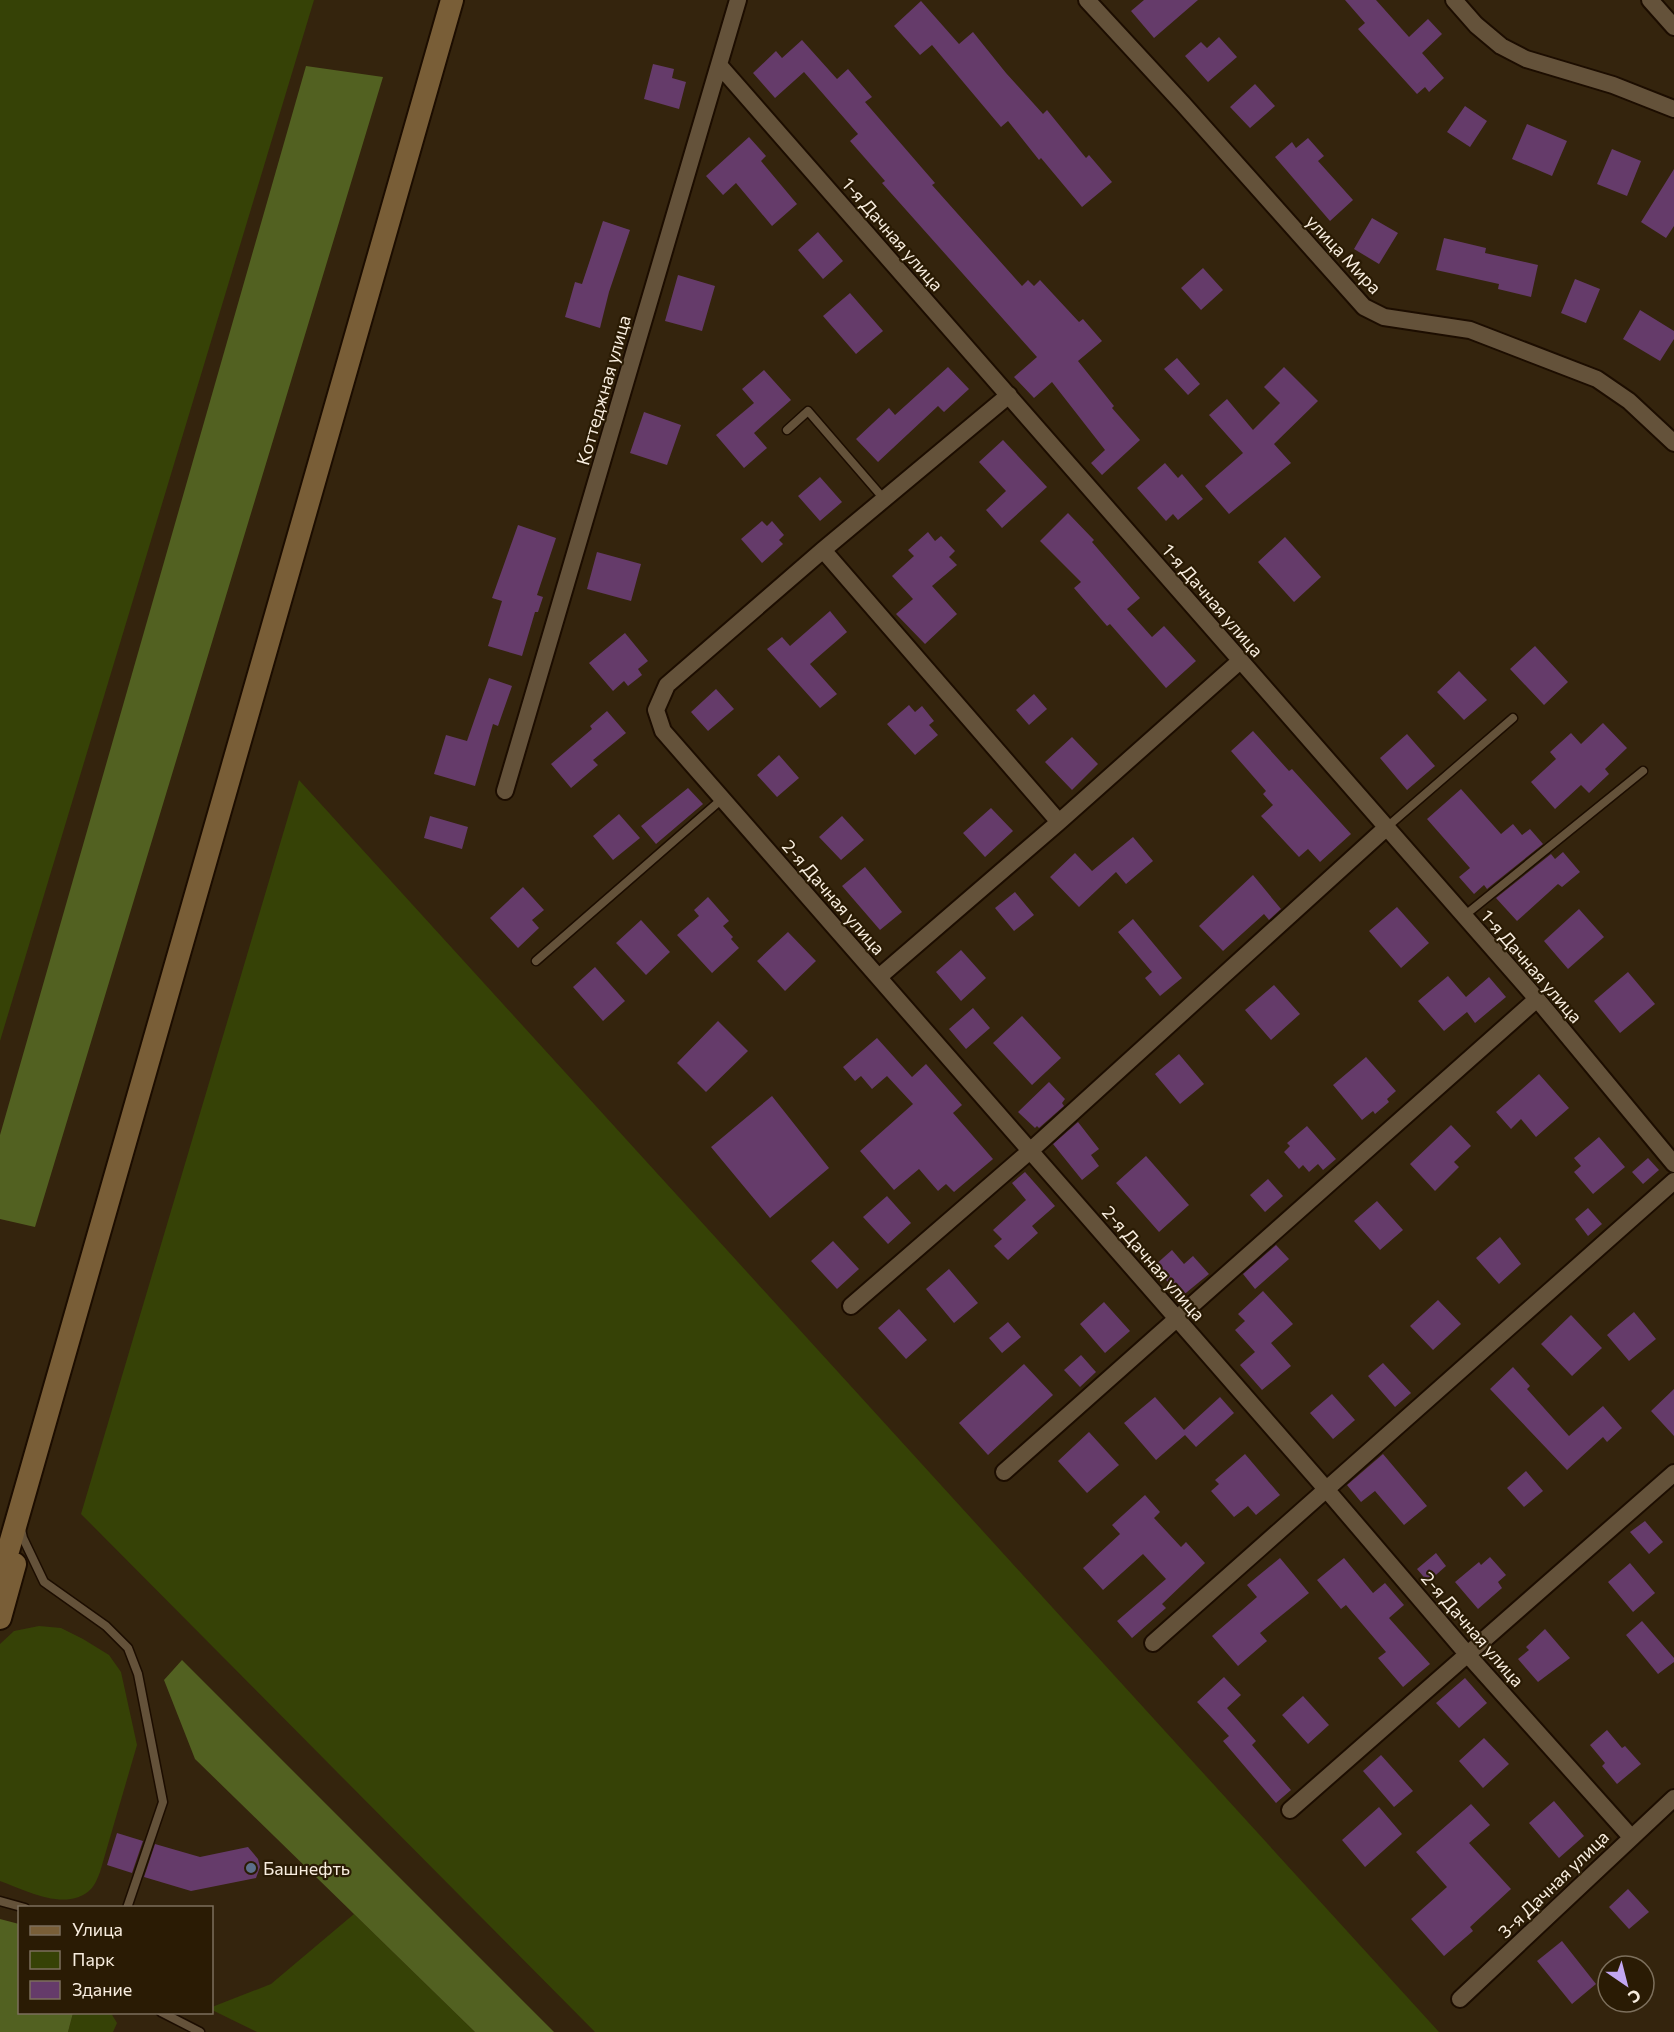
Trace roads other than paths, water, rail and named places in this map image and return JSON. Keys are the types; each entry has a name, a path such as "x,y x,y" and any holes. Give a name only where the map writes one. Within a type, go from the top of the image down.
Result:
{"main road":[{"path":"0,1579 453,0"},
{"path":"0,1618 144,1122 168,992"}],"street":[{"name":"Коттеджная улица","path":"505,791 738,0"},
{"name":"улица Мира","path":"1087,0 1364,307 1384,317 1470,330 1598,380 1629,401 1674,443"},
{"path":"1454,0 1484,32 1526,59 1613,85 1674,110"},
{"path":"1650,0 1674,27"},
{"name":"1-я Дачная улица","path":"719,65 1537,999 1674,1164"},
{"path":"1009,395 823,550 1059,822"},
{"name":"2-я Дачная улица","path":"823,550 667,685 656,710 663,731 1326,1489 1468,1655 1630,1837"},
{"path":"879,977 1059,822 1240,661"},
{"path":"850,1306 1030,1151 1387,827"},
{"path":"1004,1472 1537,999"},
{"path":"1153,1643 1674,1181"},
{"path":"1290,1810 1674,1473"},
{"name":"3-я Дачная улица","path":"1460,1999 1674,1798"}],"lane":[{"path":"787,430 808,411 884,499"},
{"path":"1387,827 1513,718"},
{"path":"1463,917 1643,771"},
{"path":"536,961 722,799"},
{"path":"18,1515 23,1538 44,1582 106,1626 128,1648 138,1674 163,1802 128,1906"},
{"path":"0,1901 18,1906"},
{"path":"163,2014 200,2032"}],"place":[{"name":"Башнефть","path":"251,1868"}]}
